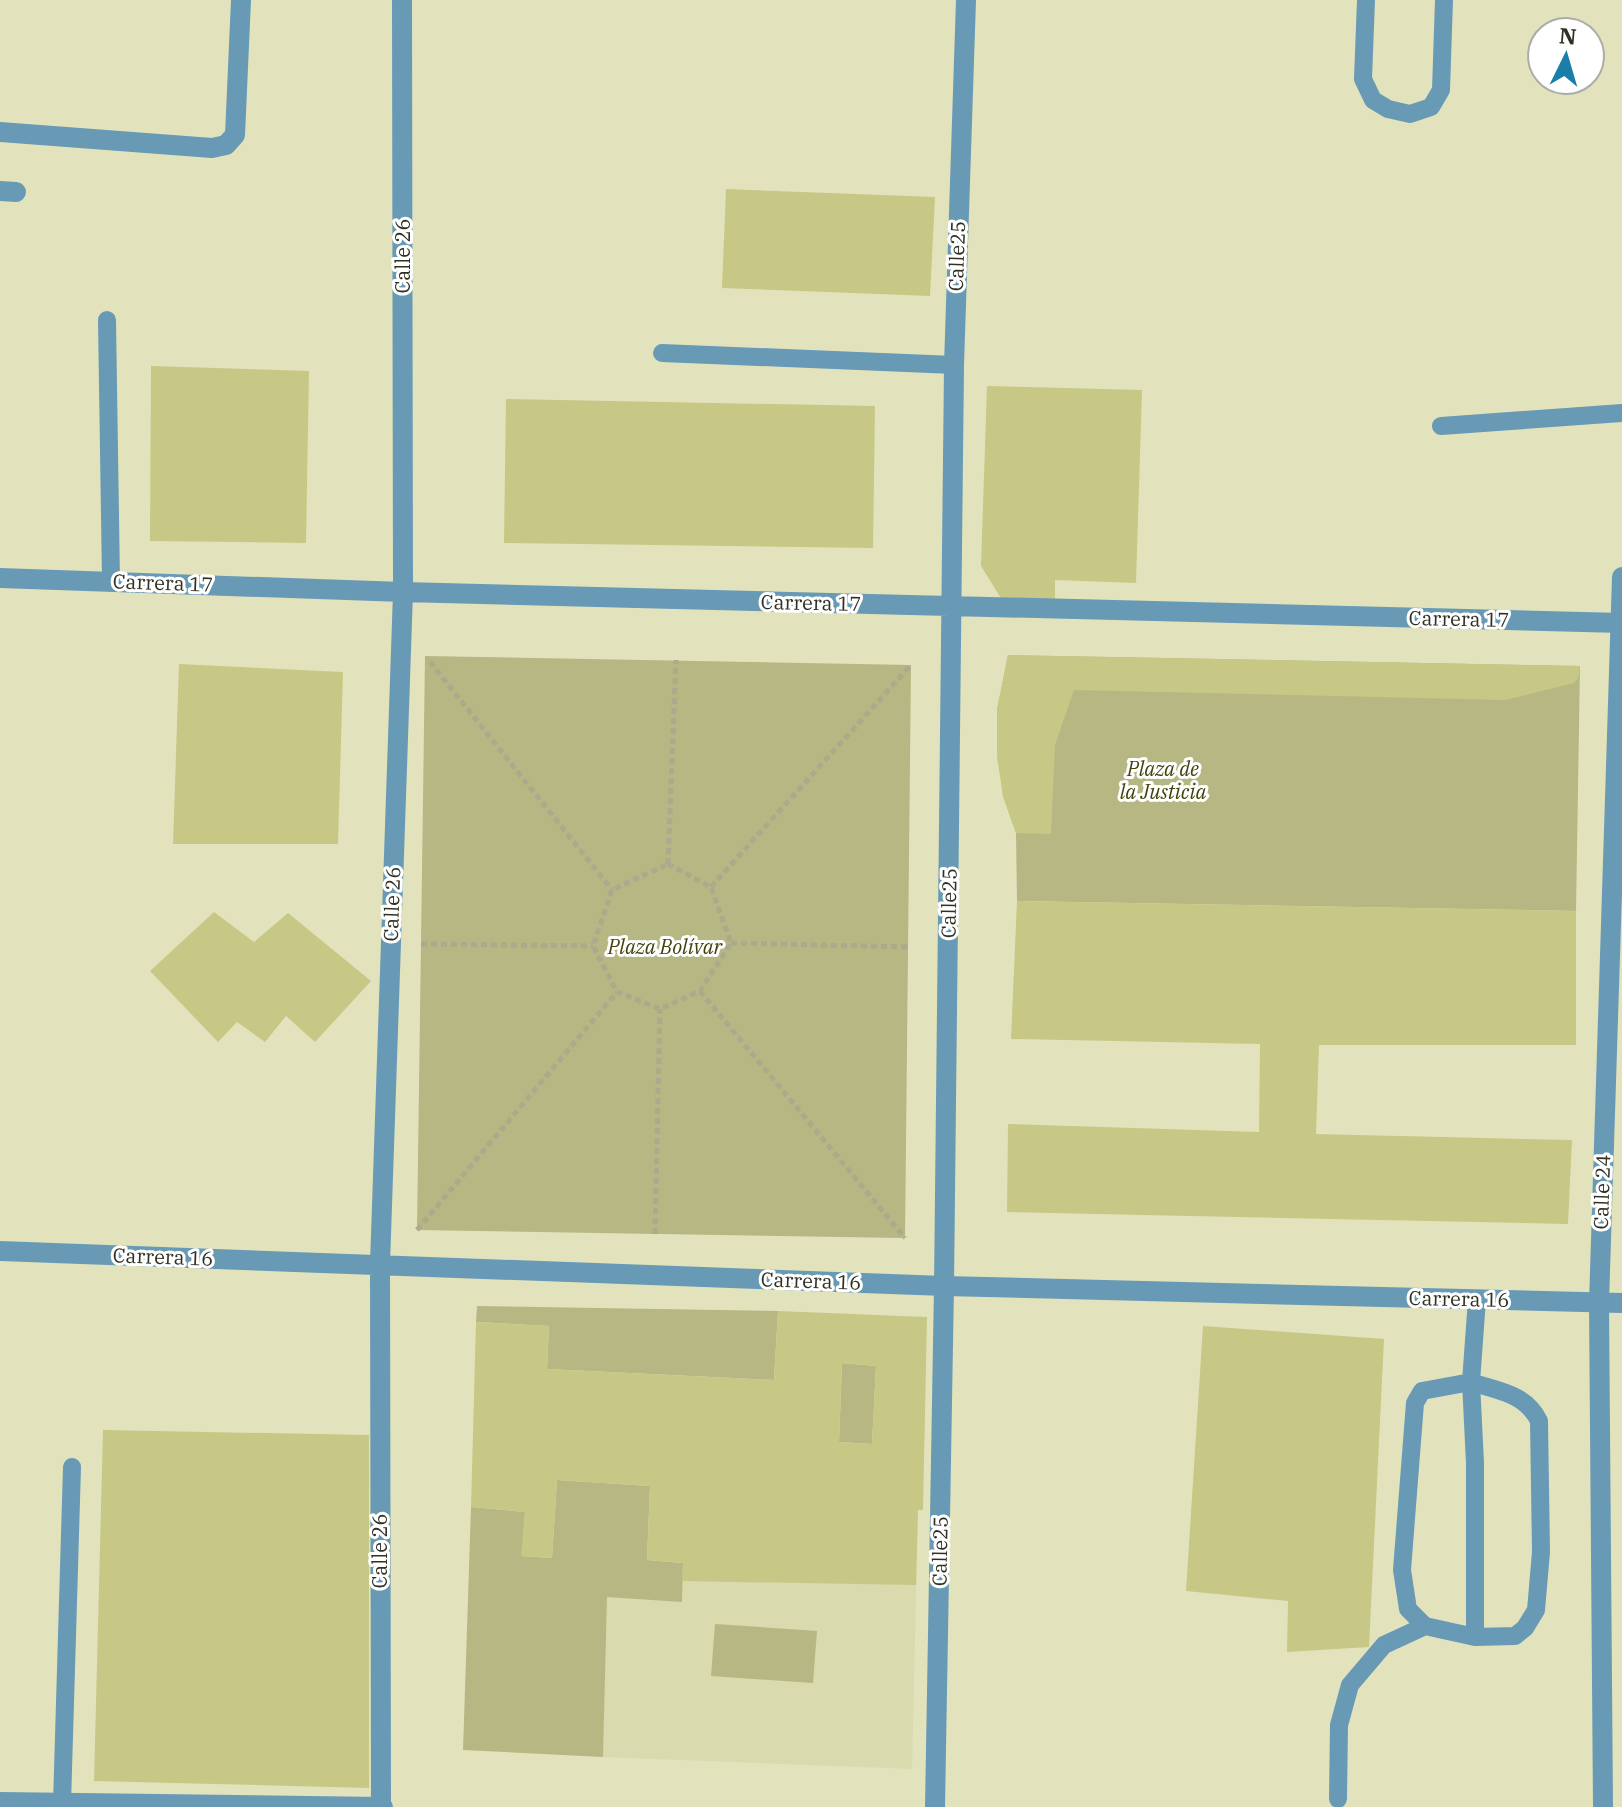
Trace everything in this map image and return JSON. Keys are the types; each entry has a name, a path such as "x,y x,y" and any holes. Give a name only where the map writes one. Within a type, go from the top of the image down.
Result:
{"street":[{"path":"0,132 212,148 226,145 235,135 241,0"},
{"name":"Calle 26","path":"382,1807 380,1264 403,592 402,0"},
{"name":"Calle25","path":"935,1807 954,365 966,0"},
{"name":"Calle 24","path":"1603,1807 1599,1303 1622,577"},
{"name":"Carrera 17","path":"0,578 403,592 1620,623"},
{"name":"Carrera 16","path":"0,1251 944,1286 1622,1303"},
{"path":"0,1802 382,1807"}],"lane":[{"path":"1366,0 1363,79 1373,100 1388,109 1410,114 1431,107 1441,90 1444,0"},
{"path":"107,320 111,581"},
{"path":"662,353 954,365"},
{"path":"1441,426 1622,413"},
{"path":"1475,1637 1475,1463 1471,1382 1477,1299"},
{"path":"1471,1382 1531,1405 1539,1421 1541,1552 1536,1610 1525,1628 1515,1636 1475,1637 1425,1626 1408,1609 1402,1570 1415,1403 1422,1391 1471,1382"},
{"path":"62,1804 72,1467"},
{"path":"1338,1799 1339,1725 1350,1685 1384,1645 1425,1626"}],"path":[{"path":"425,656 612,890"},
{"path":"668,864 676,660"},
{"path":"711,887 911,665"},
{"path":"668,864 612,890 593,946 617,992 660,1009 700,991 731,943"},
{"path":"668,864 711,887 731,943"},
{"path":"731,943 908,947"},
{"path":"421,944 593,946"},
{"path":"700,991 905,1238"},
{"path":"417,1230 617,992"},
{"path":"655,1234 660,1009"}],"shaded area":[{"path":"918,1510 912,1769 603,1757 607,1597 683,1563"}],"green space":[{"name":"Plaza de la Justicia","path":"1008,655 1580,666 1576,911 1017,901 1016,833 1003,796 997,710"},
{"name":"Plaza Bolívar","path":"425,656 911,665 905,1238 417,1230"},
{"path":"477,1306 778,1311 774,1380 547,1369 549,1326 476,1322"},
{"path":"842,1363 876,1366 872,1444 839,1442"},
{"path":"557,1480 650,1486 647,1560 683,1563 682,1602 607,1597 603,1757 463,1750 471,1507 525,1512 522,1556 552,1558"},
{"path":"715,1624 817,1631 813,1683 711,1676"}],"building":[{"path":"726,189 935,197 930,296 722,288"},
{"path":"151,366 309,371 306,543 150,541"},
{"path":"987,386 1142,390 1136,583 1055,580 1055,602 1002,600 981,566"},
{"path":"506,399 875,406 873,548 504,543"},
{"path":"1008,655 1580,666 1578,679 1574,683 1506,700 1074,690 1055,745 1051,834 1016,833 1003,796 997,757 997,710"},
{"path":"179,664 343,672 338,844 173,844"},
{"path":"1017,901 1576,911 1576,1045 1319,1045 1316,1134 1572,1140 1568,1224 1007,1212 1008,1124 1259,1132 1260,1044 1011,1039"},
{"path":"214,912 254,942 288,913 371,981 315,1042 286,1016 265,1042 237,1022 218,1042 150,971"},
{"path":"778,1311 927,1317 923,1510 918,1510 916,1585 682,1581 683,1563 647,1560 650,1486 557,1480 552,1558 521,1556 525,1512 471,1507 476,1322 549,1326 547,1369 774,1380","holes":["842,1363 876,1366 872,1444 839,1442"]},
{"path":"1203,1326 1384,1339 1369,1647 1287,1652 1288,1601 1186,1591"},
{"path":"103,1430 369,1435 369,1788 94,1781"}]}
